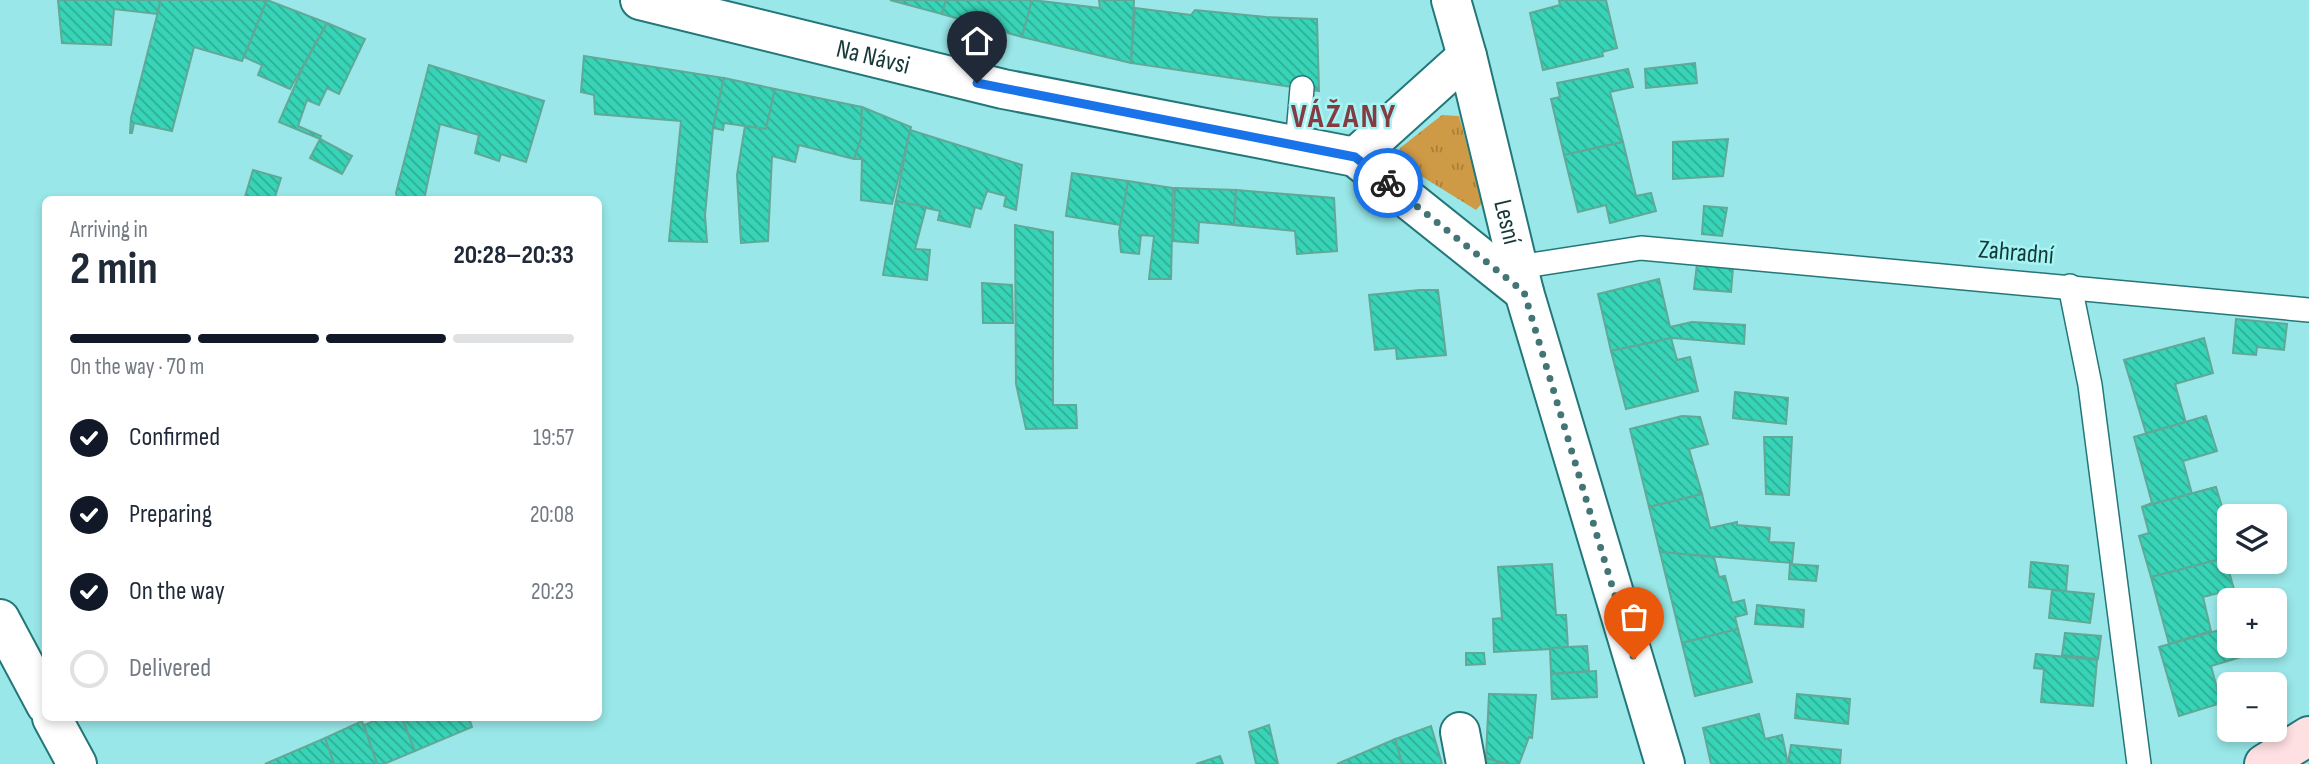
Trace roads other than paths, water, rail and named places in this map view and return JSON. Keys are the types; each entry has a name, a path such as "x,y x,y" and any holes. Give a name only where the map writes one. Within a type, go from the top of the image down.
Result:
{"main road":[{"path":"2264,764 2309,736"}],"street":[{"name":"Na Návsi","path":"640,0 1003,89 1355,157 1521,279"},
{"name":"Lesní","path":"1451,0 1521,279 1665,764"},
{"path":"1355,157 1467,56"},
{"path":"0,619 42,698"},
{"path":"54,721 77,764"}],"lane":[{"path":"1297,146 1303,89"},
{"name":"Zahradní","path":"1521,279 1641,248 2070,286 2090,385 2139,764"},
{"path":"2070,286 2309,310"}],"district":[{"name":"VÁŽANY","path":"1344,117"}]}
